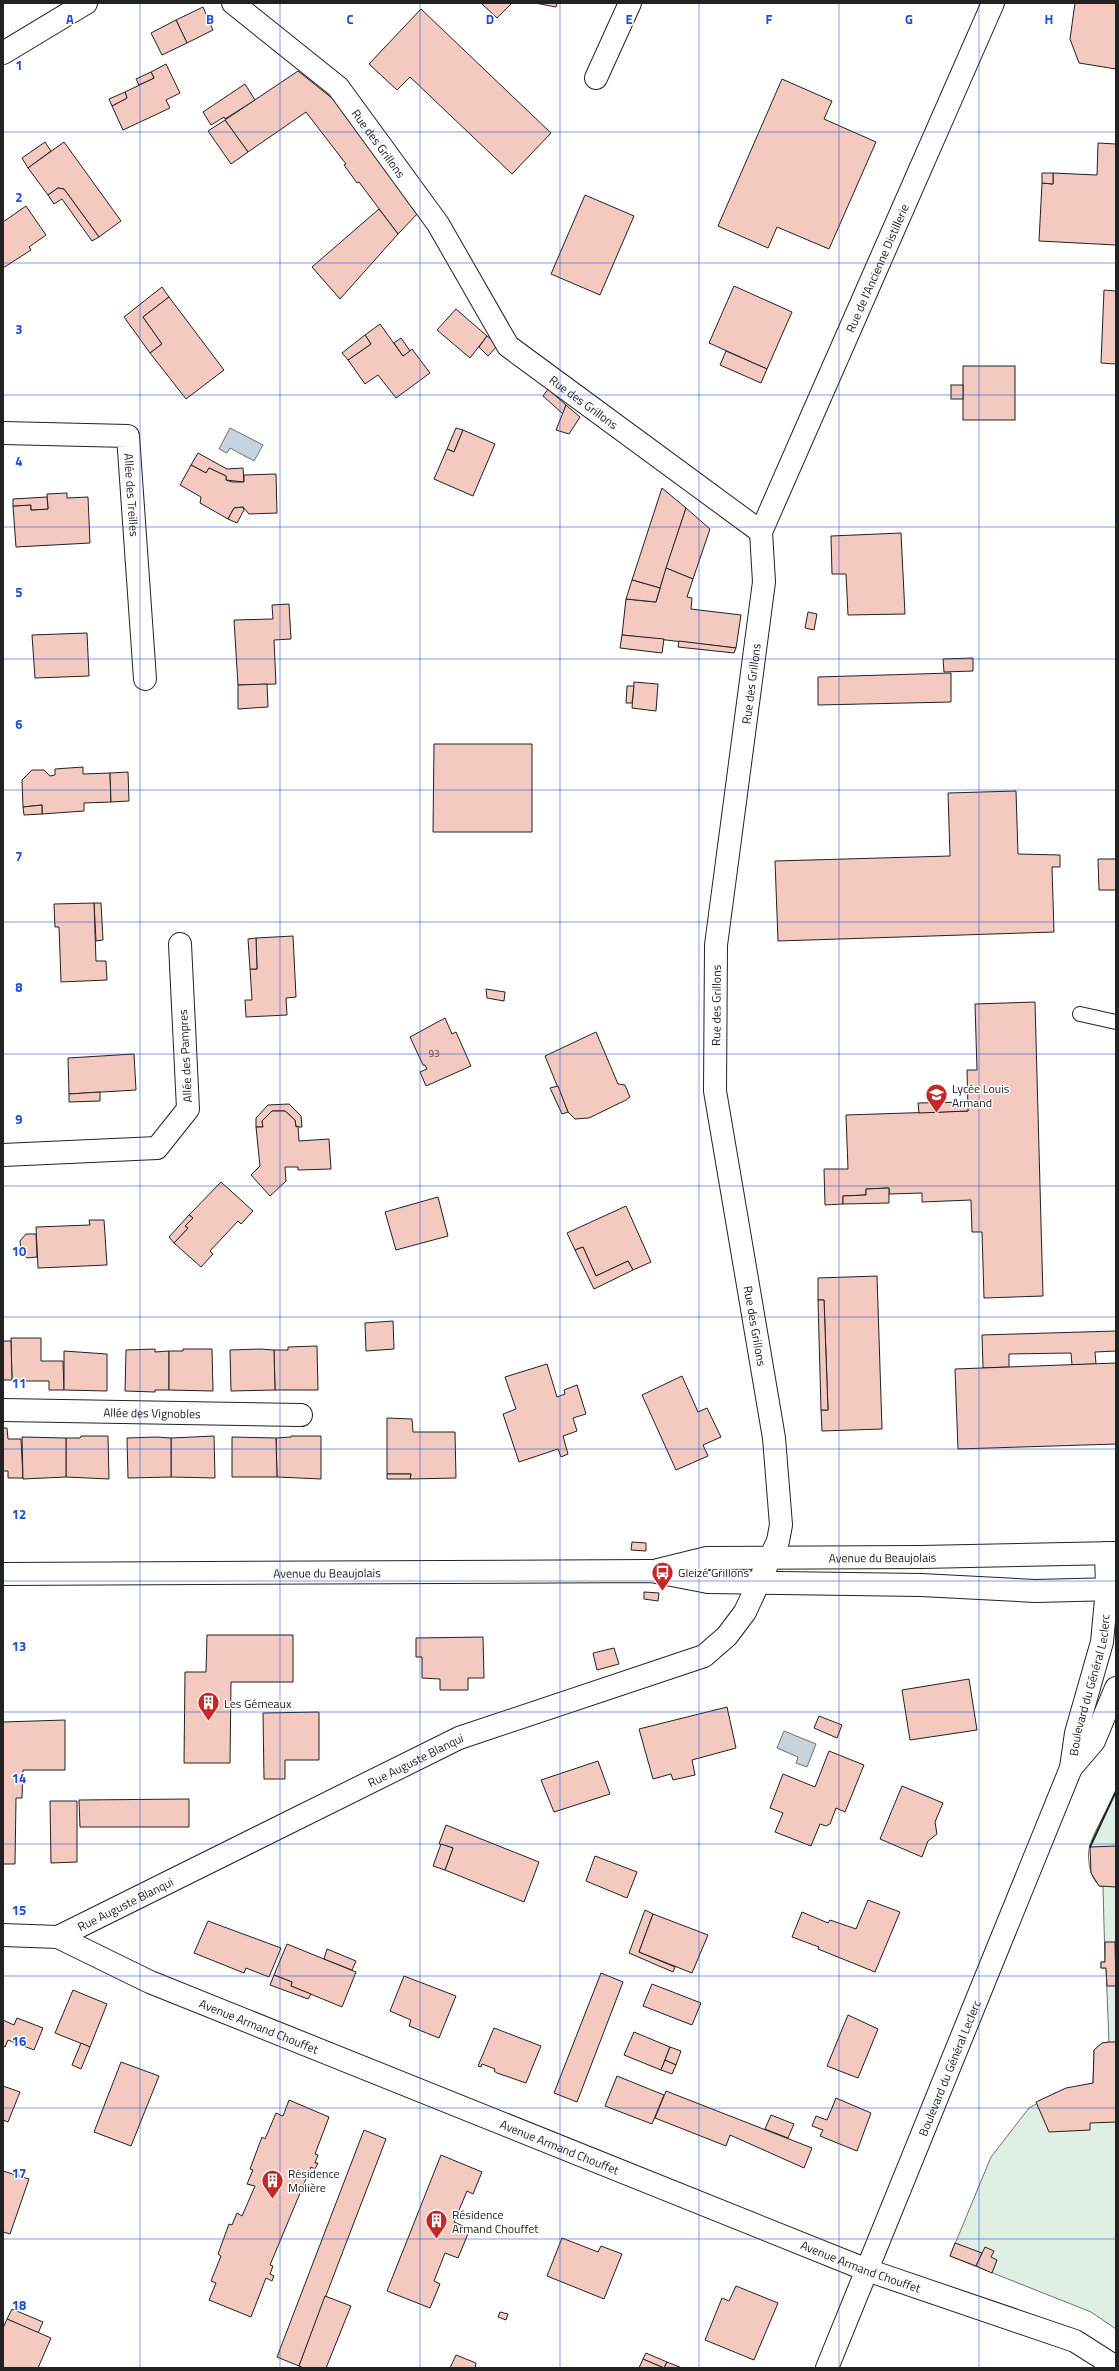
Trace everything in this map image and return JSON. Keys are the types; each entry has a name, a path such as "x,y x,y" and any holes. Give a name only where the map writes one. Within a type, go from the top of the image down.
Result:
{"street":[{"path":"3,53 86,3"},
{"name":"Rue des Grillons","path":"233,3 338,87 438,224 508,346 761,532 764,582 716,945 715,1091 774,1438 781,1525 778,1541 759,1583"},
{"path":"596,78 630,3"},
{"name":"Rue de l'Ancienne Distillerie","path":"761,532 993,3"},
{"name":"Allée des Treilles","path":"3,433 128,436 145,679"},
{"name":"Allée des Pampres","path":"3,1155 157,1148 188,1108 180,944"},
{"name":"Allée des Vignobles","path":"3,1410 301,1415"},
{"name":"Avenue du Beaujolais","path":"651,1571 707,1558 921,1557 1111,1553"},
{"name":"Boulevard du Général Leclerc","path":"827,2368 1071,1768 1076,1733 1102,1642 1111,1589 1111,1553"},
{"name":"Avenue du Beaujolais","path":"3,1574 651,1571 708,1582 921,1585 1035,1591 1111,1589"},
{"name":"Rue Auguste Blanqui","path":"58,1937 459,1738 704,1656 727,1636 745,1612 759,1583"},
{"name":"Boulevard du Général Leclerc","path":"1071,1768 1094,1741 1116,1688"},
{"name":"Avenue Armand Chouffet","path":"3,1935 58,1937 150,1982 867,2270 1075,2341 1116,2367"}],"lane":[{"path":"1080,1014 1116,1022"}],"green space":[{"path":"1116,1791 1116,2329 1091,2312 950,2256 991,2157 1029,2108 1055,2093 1093,2083 1094,2050 1102,2043 1109,2042 1106,1968 1101,1968 1101,1962 1105,1962 1103,1887 1099,1885 1092,1875 1089,1863 1089,1850 1093,1838"}],"shaded area":[{"path":"230,428 263,445 254,461 230,448 227,453 219,449"},
{"path":"784,1731 816,1744 807,1767 796,1763 798,1757 777,1748"}],"building":[{"path":"481,3 512,3 497,18"},
{"path":"535,3 557,3 556,7"},
{"path":"1075,3 1116,3 1116,69 1079,63 1070,39"},
{"path":"203,7 213,30 187,43 176,20"},
{"path":"421,9 551,133 512,174 410,77 397,90 369,64"},
{"path":"176,20 187,43 162,55 151,33"},
{"path":"166,64 180,93 166,100 170,108 123,130 112,106 127,98 125,92 154,78 151,72"},
{"path":"298,71 333,99 418,213 398,234 359,182 357,183 344,165 346,164 306,112 248,152 225,120"},
{"path":"151,72 154,78 139,85 136,79"},
{"path":"782,79 832,101 824,119 876,142 829,249 777,227 768,248 718,226"},
{"path":"245,84 255,100 225,119 224,117 211,125 203,112"},
{"path":"125,92 127,98 112,106 109,99"},
{"path":"225,120 248,152 231,164 208,131"},
{"path":"45,142 51,151 28,168 22,158"},
{"path":"64,142 121,221 99,237 64,189 58,188 48,195 28,168"},
{"path":"1098,143 1116,144 1116,245 1039,241 1042,183 1053,184 1053,173 1097,175"},
{"path":"1042,173 1053,173 1053,184 1042,183"},
{"path":"58,188 64,189 99,237 92,241 62,199 54,204 48,195"},
{"path":"585,195 634,216 600,295 551,274"},
{"path":"26,206 46,235 29,247 31,250 3,268 3,222"},
{"path":"379,209 398,234 340,299 312,267"},
{"path":"734,286 792,312 767,369 709,343"},
{"path":"162,287 169,297 143,317 162,344 150,353 124,317"},
{"path":"1104,290 1116,291 1116,364 1101,363"},
{"path":"169,297 224,370 186,399 150,353 162,344 143,317"},
{"path":"456,309 487,336 470,358 437,330"},
{"path":"380,324 403,356 412,349 430,373 396,398 378,375 365,384 348,360 371,344 365,335"},
{"path":"365,335 371,344 348,360 342,353"},
{"path":"487,336 498,345 488,356 479,347"},
{"path":"401,338 410,351 403,356 394,343"},
{"path":"726,351 767,369 761,383 720,365"},
{"path":"963,366 1015,366 1015,420 963,420"},
{"path":"951,385 963,385 963,399 951,399"},
{"path":"548,389 566,405 563,414 543,396"},
{"path":"566,405 580,417 569,434 556,430"},
{"path":"456,428 463,430 454,452 447,449"},
{"path":"463,430 495,444 473,496 434,479 447,449 454,452"},
{"path":"198,453 227,469 243,468 244,482 226,480 226,476 209,468 206,473 191,465"},
{"path":"191,465 206,473 209,468 226,476 226,480 232,482 244,482 244,475 276,474 277,513 249,514 243,507 234,508 228,519 200,503 201,497 180,485"},
{"path":"662,488 686,508 660,588 632,580"},
{"path":"67,493 67,498 88,497 90,543 16,547 13,506 31,505 31,510 48,509 47,494"},
{"path":"47,497 48,509 31,510 31,505 13,506 13,499"},
{"path":"243,507 244,510 237,523 228,519 234,508"},
{"path":"686,508 710,529 693,579 666,568"},
{"path":"901,533 905,614 848,615 846,574 832,574 831,536"},
{"path":"666,568 693,579 687,597 692,598 691,609 741,615 736,648 622,635 626,599 656,602"},
{"path":"632,580 660,588 656,602 626,599"},
{"path":"289,604 291,639 274,640 276,684 238,685 234,620 273,619 272,605"},
{"path":"808,612 817,614 814,630 805,628"},
{"path":"87,633 89,676 35,678 32,635"},
{"path":"622,635 664,639 662,653 620,648"},
{"path":"679,641 736,648 734,653 678,647"},
{"path":"973,658 973,671 944,672 943,659"},
{"path":"951,673 951,702 818,705 818,677"},
{"path":"634,682 658,684 656,711 632,708"},
{"path":"267,684 268,707 238,709 238,685"},
{"path":"627,686 634,686 632,703 626,703"},
{"path":"434,744 532,744 532,832 433,832"},
{"path":"83,767 83,774 110,773 111,802 84,803 84,811 42,814 42,805 23,807 22,780 32,770 44,770 50,776 55,775 55,769"},
{"path":"128,772 129,801 111,802 110,773"},
{"path":"1016,791 1018,854 1060,855 1060,867 1052,867 1054,932 778,941 775,861 950,856 948,793"},
{"path":"42,805 42,814 24,815 23,807"},
{"path":"1098,859 1116,859 1116,890 1099,890"},
{"path":"94,903 101,903 103,940 96,941"},
{"path":"94,903 96,961 106,961 107,980 61,982 59,927 55,927 54,904"},
{"path":"293,936 296,997 286,998 287,1015 246,1017 245,1000 252,1000 250,969 257,969 256,938"},
{"path":"256,938 257,969 250,969 248,939"},
{"path":"486,989 505,992 504,1001 487,998"},
{"path":"1035,1002 1043,1296 984,1298 982,1232 972,1232 971,1200 922,1202 922,1193 889,1194 889,1188 866,1189 866,1195 843,1196 843,1204 825,1205 824,1169 848,1169 846,1115 968,1111 967,1070 977,1070 975,1004"},
{"path":"445,1018 452,1034 456,1032 471,1066 426,1086 420,1072 427,1069 425,1065 423,1065 410,1037"},
{"path":"596,1032 618,1084 625,1085 630,1097 589,1118 575,1119 568,1112 545,1056"},
{"path":"134,1054 136,1090 69,1094 68,1058"},
{"path":"558,1086 568,1112 562,1114 550,1088"},
{"path":"100,1092 100,1101 69,1102 69,1094"},
{"path":"968,1102 968,1111 919,1113 918,1103"},
{"path":"289,1104 301,1116 302,1127 296,1127 295,1120 285,1111 272,1111 262,1121 263,1127 256,1127 256,1118 268,1105"},
{"path":"272,1111 285,1111 295,1120 296,1127 298,1126 299,1141 329,1139 331,1169 298,1170 298,1167 285,1167 286,1181 270,1196 251,1175 260,1166 256,1127 263,1127 262,1121"},
{"path":"221,1182 253,1211 241,1224 238,1221 210,1251 213,1254 201,1267 174,1243 188,1228 185,1226 193,1218 189,1215"},
{"path":"889,1188 889,1203 843,1204 843,1196 866,1195 866,1189"},
{"path":"438,1197 448,1236 396,1250 385,1212"},
{"path":"626,1206 651,1262 633,1270 628,1261 596,1276 583,1247 575,1250 567,1233"},
{"path":"189,1215 193,1218 185,1226 188,1228 174,1243 169,1237"},
{"path":"89,1220 104,1220 107,1265 38,1268 36,1227 90,1225"},
{"path":"26,1234 36,1234 37,1257 27,1258 21,1252 20,1241"},
{"path":"583,1247 596,1276 628,1261 633,1270 594,1289 575,1250"},
{"path":"877,1276 882,1429 822,1431 821,1410 828,1410 824,1300 818,1300 818,1278"},
{"path":"818,1300 824,1300 828,1410 821,1410"},
{"path":"393,1321 394,1349 366,1351 365,1323"},
{"path":"1116,1331 1116,1351 1095,1352 1096,1364 1072,1365 1071,1353 1009,1354 1009,1367 983,1368 982,1335"},
{"path":"11,1338 41,1338 41,1361 63,1361 64,1390 49,1390 49,1381 12,1381"},
{"path":"3,1341 11,1341 12,1380 3,1380"},
{"path":"317,1346 318,1390 275,1390 274,1350 288,1350 288,1347"},
{"path":"155,1349 155,1352 169,1351 169,1390 155,1390 155,1392 125,1391 126,1350"},
{"path":"183,1349 212,1349 213,1391 169,1390 169,1351 183,1351"},
{"path":"230,1350 274,1350 275,1390 231,1391"},
{"path":"64,1351 107,1354 107,1391 64,1390"},
{"path":"1116,1363 1116,1444 958,1449 955,1369"},
{"path":"547,1364 557,1397 565,1394 564,1390 577,1385 586,1414 573,1418 577,1431 563,1436 568,1454 561,1457 558,1449 519,1462 503,1414 516,1409 505,1377"},
{"path":"682,1376 698,1412 707,1408 721,1437 703,1445 708,1456 676,1470 642,1395"},
{"path":"387,1418 412,1419 413,1432 455,1432 456,1478 410,1479 411,1474 387,1474"},
{"path":"3,1428 7,1428 8,1439 21,1439 23,1478 8,1478 8,1471 3,1471"},
{"path":"81,1436 108,1436 109,1479 66,1477 66,1438 80,1438"},
{"path":"214,1436 215,1478 171,1477 171,1438"},
{"path":"291,1436 321,1436 321,1479 277,1477 276,1438"},
{"path":"22,1437 66,1438 66,1477 23,1479"},
{"path":"232,1437 276,1438 277,1477 232,1477"},
{"path":"127,1438 171,1438 171,1477 128,1478"},
{"path":"387,1474 411,1474 410,1479 387,1479"},
{"path":"632,1542 646,1543 646,1551 631,1550"},
{"path":"644,1592 659,1593 658,1601 644,1599"},
{"name":"Les Gémeaux","path":"207,1635 293,1635 293,1682 231,1682 230,1763 184,1763 185,1672 206,1672"},
{"path":"483,1637 484,1678 468,1678 468,1690 440,1690 440,1679 422,1678 422,1657 416,1657 416,1638"},
{"path":"614,1648 619,1664 597,1670 593,1653"},
{"path":"969,1679 977,1730 910,1740 902,1690"},
{"path":"727,1707 736,1748 692,1760 695,1775 673,1780 671,1774 653,1779 639,1729"},
{"path":"319,1712 319,1760 285,1760 285,1779 264,1779 263,1713"},
{"path":"819,1716 842,1725 837,1738 814,1728"},
{"path":"65,1720 65,1770 23,1770 22,1798 16,1798 15,1864 3,1864 3,1722"},
{"path":"829,1751 864,1765 845,1812 836,1808 830,1824 826,1826 820,1824 811,1846 775,1832 783,1813 770,1808 783,1774 815,1787"},
{"path":"598,1761 610,1794 554,1812 541,1780"},
{"path":"902,1786 943,1803 935,1822 937,1834 928,1841 922,1857 880,1839"},
{"path":"189,1799 189,1827 80,1827 79,1800"},
{"path":"50,1801 77,1801 77,1862 51,1863"},
{"path":"446,1825 539,1862 524,1902 445,1870 453,1848 439,1844"},
{"path":"441,1844 453,1848 445,1870 433,1866"},
{"path":"1116,1846 1116,1887 1099,1886 1091,1873 1090,1847"},
{"path":"595,1856 637,1872 627,1898 586,1881"},
{"path":"868,1900 900,1912 875,1972 818,1949 819,1947 792,1937 802,1912 828,1923 830,1920 856,1929"},
{"path":"645,1910 653,1914 639,1952 675,1967 673,1972 629,1953"},
{"path":"653,1914 708,1935 692,1973 639,1952"},
{"path":"208,1921 281,1948 269,1977 246,1968 244,1973 194,1953"},
{"path":"1105,1942 1115,1942 1116,1986 1107,1986 1106,1968 1101,1968 1101,1962 1105,1962"},
{"path":"287,1944 356,1972 342,2007 291,1986 292,1982 274,1975"},
{"path":"327,1949 356,1961 352,1970 324,1959"},
{"path":"601,1973 623,1982 577,2102 554,2093"},
{"path":"274,1975 292,1982 291,1986 311,1994 308,1999 270,1985"},
{"path":"404,1976 456,1996 439,2038 409,2026 411,2020 390,2011"},
{"path":"652,1984 701,2003 692,2025 643,2006"},
{"path":"73,1990 107,2004 90,2047 55,2033"},
{"path":"848,2015 878,2029 858,2078 827,2066"},
{"path":"17,2018 43,2028 34,2050 8,2040 5,2047 3,2046 3,2020 14,2025"},
{"path":"494,2028 541,2046 526,2083 497,2073 494,2071 495,2069 482,2064 481,2067 478,2066"},
{"path":"634,2032 670,2047 661,2070 624,2055"},
{"path":"1116,2042 1116,2122 1090,2123 1090,2130 1049,2132 1036,2102 1066,2088 1093,2083 1094,2050 1102,2043"},
{"path":"81,2043 90,2047 81,2069 72,2065"},
{"path":"670,2047 681,2051 676,2065 665,2060"},
{"path":"665,2060 676,2065 672,2074 661,2070"},
{"path":"121,2062 159,2076 131,2146 94,2132"},
{"path":"617,2076 664,2095 652,2124 605,2106"},
{"path":"3,2086 20,2092 8,2122 3,2120"},
{"path":"666,2091 812,2148 804,2168 730,2135 726,2146 655,2118"},
{"path":"836,2098 871,2113 857,2151 820,2136 823,2130 812,2126 816,2116 827,2120"},
{"name":"Résidence Molière","path":"289,2100 329,2117 315,2154 318,2155 315,2163 318,2163 315,2169 311,2167 270,2265 273,2266 270,2274 274,2276 272,2281 266,2278 251,2317 209,2300 216,2283 211,2281 221,2256 218,2254 229,2224 232,2225 237,2213 242,2216 255,2186 247,2184 253,2170 250,2169 262,2137 265,2139 276,2113 283,2116"},
{"path":"771,2115 794,2124 788,2138 765,2129"},
{"path":"364,2130 386,2139 299,2366 277,2357"},
{"name":"Résidence Armand Chouffet","path":"441,2155 482,2172 473,2194 467,2191 454,2222 470,2229 458,2258 445,2253 434,2281 440,2284 430,2308 387,2291"},
{"path":"3,2171 29,2179 10,2234 3,2232"},
{"path":"562,2238 598,2252 601,2246 622,2254 604,2299 547,2276"},
{"path":"955,2243 982,2253 976,2266 950,2256"},
{"path":"985,2247 994,2251 991,2257 997,2260 992,2273 976,2266"},
{"path":"736,2286 778,2303 754,2360 705,2340 722,2298 729,2301"},
{"path":"325,2296 351,2306 326,2368 304,2368 299,2366"},
{"path":"12,2309 43,2322 38,2333 7,2319"},
{"path":"500,2312 508,2314 506,2320 498,2317"},
{"path":"7,2319 51,2338 38,2368 3,2368 3,2328"},
{"path":"646,2353 667,2362 664,2368 643,2359"},
{"path":"456,2355 476,2363 475,2368 450,2368"},
{"path":"643,2359 664,2368 639,2368"},
{"path":"667,2362 682,2368 664,2368"}],"wall":[{"path":"1090,1847 1116,1791"}],"place":[{"name":"Lycée Louis Armand","path":"936,1114"},
{"name":"Gleizé Grillons","path":"662,1592"},
{"name":"Les Gémeaux","path":"208,1722"},
{"name":"Résidence Molière","path":"273,2200"},
{"name":"Résidence Armand Chouffet","path":"436,2240"}]}
